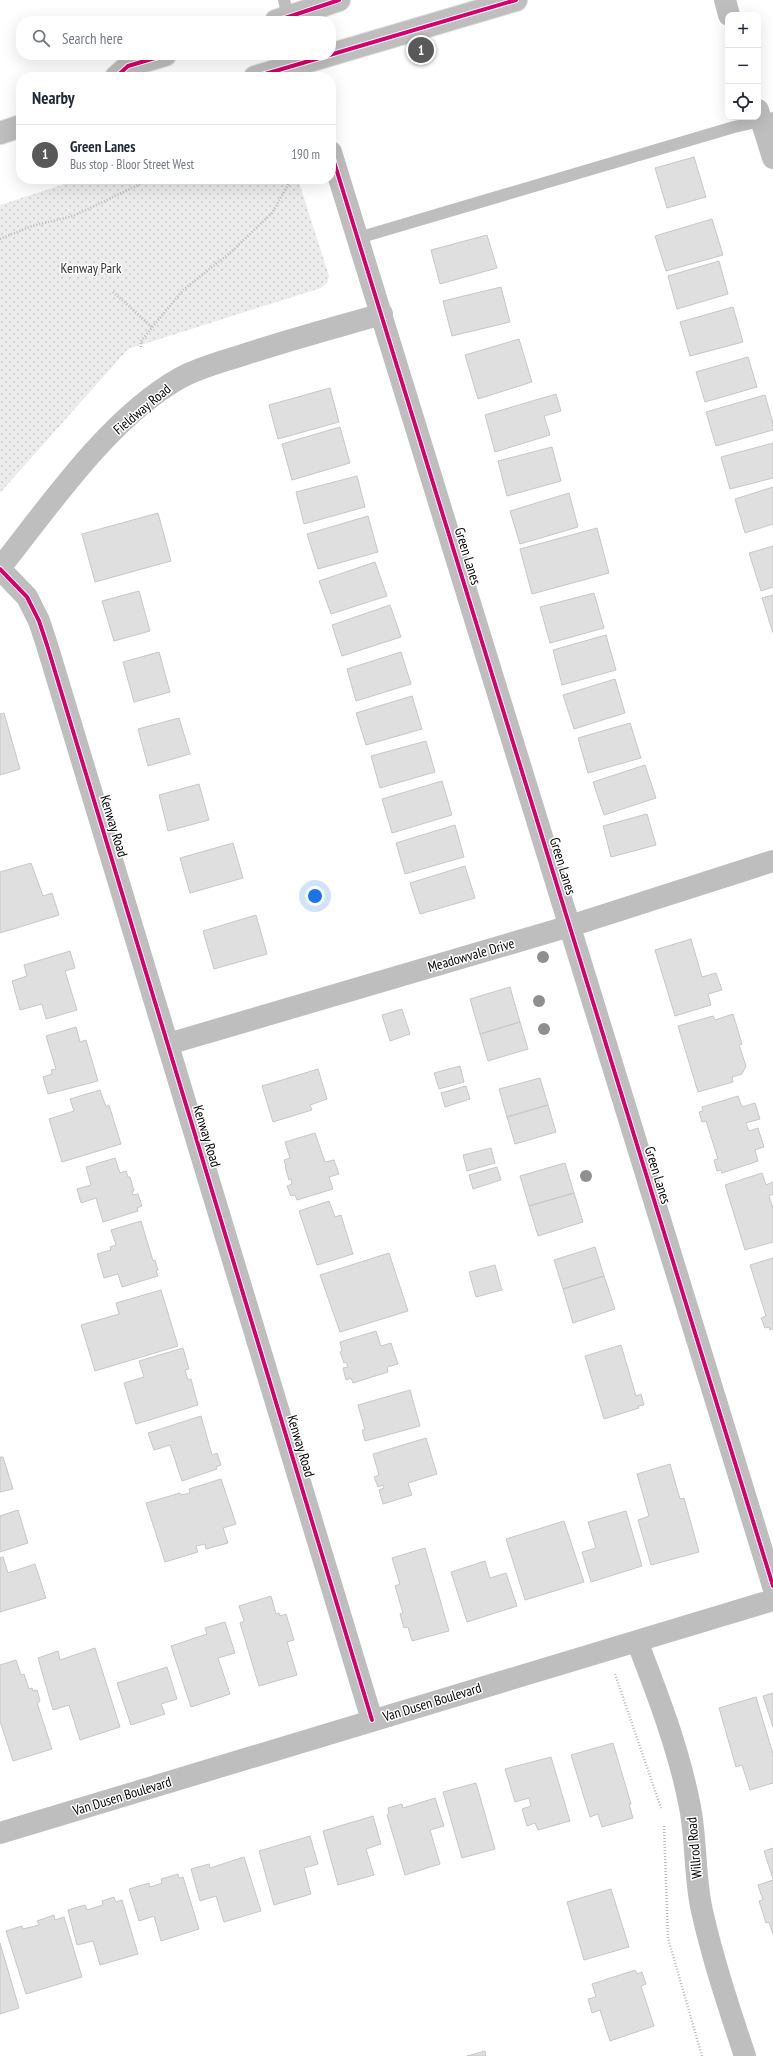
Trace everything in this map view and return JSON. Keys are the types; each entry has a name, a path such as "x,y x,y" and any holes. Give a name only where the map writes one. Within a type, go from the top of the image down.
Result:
{"street":[{"path":"284,15 339,0"},
{"path":"336,55 516,0"},
{"path":"725,0 728,12"},
{"path":"121,72 128,66 148,60"},
{"path":"275,72 320,60"},
{"path":"764,117 773,158"},
{"path":"0,132 16,127"},
{"name":"Green Lanes","path":"336,168 773,1586"},
{"name":"Fieldway Road","path":"0,569 76,473 112,434 158,392 182,377 213,364 382,314"},
{"name":"Kenway Road","path":"0,569 27,597 39,621 372,1720"},
{"name":"Meadowvale Drive","path":"168,1044 570,926 773,861"},
{"name":"Van Dusen Boulevard","path":"0,1833 773,1600"},
{"name":"Willrod Road","path":"636,1641 681,1767 689,1803 695,1842 697,1889 726,1997 745,2056"}],"lane":[{"path":"358,238 726,130 764,117"}],"path":[{"path":"0,239 32,226 73,216 140,184"},
{"path":"141,347 141,341 183,290 231,252 258,228 272,212 288,184"},
{"path":"113,292 152,327"},
{"path":"607,1649 664,1816"},
{"path":"664,1824 668,1938 702,2056"}],"green space":[{"name":"Kenway Park","path":"65,184 300,184 329,276 327,283 321,288 128,349 0,493 0,205"}],"building":[{"path":"694,157 706,197 667,208 655,168"},
{"path":"712,219 723,255 666,271 655,236"},
{"path":"487,235 497,268 440,284 431,250"},
{"path":"719,261 728,294 677,309 668,276"},
{"path":"501,287 510,322 452,336 443,301"},
{"path":"733,307 743,342 690,356 680,322"},
{"path":"519,339 532,382 478,399 465,355"},
{"path":"748,357 757,387 705,402 696,372"},
{"path":"330,388 339,422 278,439 269,405"},
{"path":"556,394 561,411 544,416 550,435 495,452 485,415"},
{"path":"765,395 773,423 773,430 716,446 706,412"},
{"path":"340,427 350,463 292,480 282,444"},
{"path":"773,443 773,478 730,489 721,457"},
{"path":"552,447 561,481 507,496 498,461"},
{"path":"357,476 365,507 304,524 296,492"},
{"path":"773,487 773,524 745,533 735,499"},
{"path":"569,493 578,527 520,544 510,511"},
{"path":"158,513 171,561 95,582 82,534"},
{"path":"368,516 378,552 318,569 307,534"},
{"path":"597,528 609,573 532,594 520,549"},
{"path":"773,546 773,587 761,591 749,553"},
{"path":"375,562 387,596 331,614 319,581"},
{"path":"139,591 150,631 114,641 102,601"},
{"path":"594,593 604,628 550,643 540,607"},
{"path":"773,595 773,633 762,598"},
{"path":"390,605 401,637 342,656 332,625"},
{"path":"606,635 616,670 562,685 553,650"},
{"path":"159,652 170,692 134,702 123,662"},
{"path":"401,652 411,684 356,701 347,669"},
{"path":"615,679 625,713 574,729 563,695"},
{"path":"412,696 422,729 366,745 356,713"},
{"path":"4,713 20,769 0,775 0,714"},
{"path":"179,718 190,754 148,766 138,729"},
{"path":"630,723 641,758 588,773 578,738"},
{"path":"426,741 435,772 380,788 371,756"},
{"path":"645,765 656,798 604,815 593,782"},
{"path":"442,781 452,815 392,833 382,799"},
{"path":"199,784 209,820 168,831 159,795"},
{"path":"647,814 656,845 611,857 603,826"},
{"path":"455,825 464,857 405,874 396,843"},
{"path":"233,843 243,878 190,893 180,858"},
{"path":"31,863 43,896 52,893 59,915 0,933 0,872"},
{"path":"465,866 475,898 420,914 410,883"},
{"path":"256,915 267,954 214,969 203,931"},
{"path":"691,939 702,977 716,973 722,990 708,994 711,1005 675,1016 655,950"},
{"path":"70,951 75,968 65,971 77,1010 46,1019 42,1004 20,1010 12,981 27,976 24,965"},
{"path":"510,987 520,1022 480,1034 470,999"},
{"path":"402,1009 410,1034 390,1041 382,1015"},
{"path":"733,1014 742,1044 739,1045 746,1066 742,1074 732,1077 733,1082 698,1092 678,1026 713,1016 715,1020"},
{"path":"520,1022 528,1049 488,1061 480,1034"},
{"path":"76,1027 80,1042 86,1040 98,1081 48,1094 43,1077 52,1074 51,1070 56,1069 46,1036"},
{"path":"460,1066 464,1082 439,1089 434,1073"},
{"path":"318,1069 327,1099 310,1105 312,1110 273,1122 262,1086"},
{"path":"540,1078 548,1105 507,1117 499,1089"},
{"path":"466,1086 470,1099 445,1107 441,1093"},
{"path":"100,1090 106,1107 109,1105 121,1144 62,1162 49,1119 74,1111 70,1099"},
{"path":"738,1096 742,1107 755,1103 760,1119 746,1123 749,1131 758,1128 764,1147 755,1150 758,1161 722,1173 721,1170 717,1171 714,1160 718,1159 706,1121 702,1122 699,1112 703,1111 702,1107"},
{"path":"548,1105 556,1132 515,1144 507,1117"},
{"path":"315,1133 325,1162 334,1160 339,1174 329,1177 333,1189 297,1200 295,1195 291,1196 287,1186 292,1184 291,1179 289,1180 285,1167 284,1160 290,1158 285,1142"},
{"path":"491,1148 495,1163 467,1171 463,1155"},
{"path":"115,1158 120,1173 126,1171 128,1177 130,1177 134,1191 132,1191 133,1195 138,1194 142,1206 137,1208 138,1211 103,1222 96,1198 81,1203 77,1189 91,1185 86,1167"},
{"path":"565,1163 574,1193 529,1206 520,1176"},
{"path":"497,1167 501,1180 473,1189 469,1175"},
{"path":"762,1173 766,1185 773,1182 773,1194 769,1196 773,1208 773,1242 745,1250 725,1185"},
{"path":"574,1193 583,1222 538,1236 529,1206"},
{"path":"329,1201 335,1217 341,1215 353,1254 317,1265 299,1211"},
{"path":"141,1221 153,1261 155,1260 158,1276 122,1287 118,1274 104,1278 97,1254 111,1250 110,1247 116,1245 111,1230"},
{"path":"595,1247 604,1276 563,1289 554,1260"},
{"path":"389,1253 408,1311 340,1332 320,1275"},
{"path":"773,1258 773,1329 770,1330 769,1327 765,1328 761,1318 766,1316 750,1265"},
{"path":"495,1265 502,1290 476,1297 469,1272"},
{"path":"604,1276 615,1309 573,1323 563,1289"},
{"path":"161,1290 178,1346 95,1371 81,1325 119,1314 116,1303"},
{"path":"376,1331 381,1346 391,1343 398,1364 387,1367 388,1372 353,1383 351,1378 346,1380 343,1368 348,1367 346,1362 344,1363 340,1352 342,1351 340,1342"},
{"path":"621,1345 636,1396 641,1394 644,1405 604,1419 585,1356"},
{"path":"183,1348 189,1369 185,1370 188,1380 191,1379 198,1405 136,1424 124,1383 144,1377 139,1361"},
{"path":"410,1390 420,1426 365,1441 362,1430 365,1430 358,1405"},
{"path":"201,1416 212,1455 217,1453 221,1465 216,1467 217,1469 182,1481 170,1445 154,1450 148,1433"},
{"path":"426,1438 437,1474 408,1483 412,1495 383,1504 379,1490 384,1488 383,1485 378,1487 374,1477 379,1475 373,1454"},
{"path":"0,1457 3,1457 13,1489 0,1492"},
{"path":"670,1464 680,1499 684,1498 699,1552 651,1565 638,1520 649,1516 637,1474"},
{"path":"221,1479 236,1524 223,1528 228,1543 206,1549 205,1544 196,1546 198,1552 165,1562 146,1503 180,1493 182,1495 190,1493 189,1489"},
{"path":"18,1510 28,1543 0,1552 0,1516"},
{"path":"626,1511 642,1566 591,1582 582,1552 596,1548 588,1522"},
{"path":"564,1521 584,1582 525,1600 506,1539"},
{"path":"425,1548 449,1631 412,1641 408,1627 404,1628 400,1614 403,1613 395,1586 400,1584 392,1558"},
{"path":"3,1557 8,1573 35,1564 46,1598 0,1612 0,1558"},
{"path":"485,1561 490,1578 506,1573 517,1606 467,1622 451,1572"},
{"path":"271,1596 276,1614 279,1613 280,1616 286,1614 294,1640 287,1642 297,1675 259,1686 240,1623 244,1621 239,1606"},
{"path":"225,1622 235,1653 218,1658 230,1694 191,1707 171,1646 207,1634 205,1628"},
{"path":"95,1648 120,1727 80,1740 69,1705 53,1710 38,1658 58,1651 60,1660"},
{"path":"16,1660 21,1675 24,1674 29,1689 32,1688 33,1691 37,1690 40,1701 37,1703 52,1749 13,1761 0,1721 0,1665"},
{"path":"167,1667 177,1699 161,1704 165,1714 131,1725 117,1683"},
{"path":"773,1693 773,1727 763,1696"},
{"path":"756,1697 773,1754 773,1783 750,1790 742,1765 736,1767 719,1708"},
{"path":"613,1743 631,1804 629,1804 633,1818 602,1827 598,1814 590,1817 571,1755"},
{"path":"551,1757 570,1821 538,1830 535,1823 527,1826 522,1809 531,1806 529,1798 515,1802 505,1769"},
{"path":"476,1783 495,1849 462,1858 443,1792"},
{"path":"435,1798 444,1826 430,1830 440,1864 405,1875 387,1815 389,1813 388,1808 402,1804 403,1808"},
{"path":"373,1816 381,1844 366,1849 374,1875 338,1885 323,1831"},
{"path":"310,1836 318,1864 304,1868 311,1894 274,1905 259,1851"},
{"path":"773,1848 773,1879 764,1851"},
{"path":"244,1857 261,1911 224,1922 216,1896 200,1901 191,1869 209,1864 210,1868"},
{"path":"178,1874 179,1878 183,1877 199,1929 161,1941 154,1916 139,1921 129,1889 149,1883 150,1887 162,1883 161,1879"},
{"path":"773,1880 773,1934 769,1922 766,1923 759,1901 763,1900 758,1885"},
{"path":"611,1889 629,1947 584,1960 567,1902"},
{"path":"114,1897 116,1902 122,1900 138,1954 100,1965 93,1941 77,1945 68,1910 85,1905 87,1910 103,1905 102,1901"},
{"path":"54,1915 55,1920 64,1917 82,1977 26,1994 6,1931 22,1926 23,1929 39,1925 37,1921"},
{"path":"0,1943 19,2008 0,2014"},
{"path":"635,1970 637,1974 642,1972 646,1984 641,1986 654,2026 610,2041 600,2010 592,2013 588,1999 596,1997 592,1984"},
{"path":"485,2051 486,2056 467,2056"}],"cycle path":[{"path":"291,16 339,0"},
{"path":"336,53 516,0"},
{"path":"121,72 128,66 148,60"},
{"path":"272,72 313,60"},
{"path":"336,168 773,1586"},
{"path":"0,569 27,597 39,621 47,645 372,1720"}],"place":[{"name":"Green Lanes","path":"421,50"}]}
